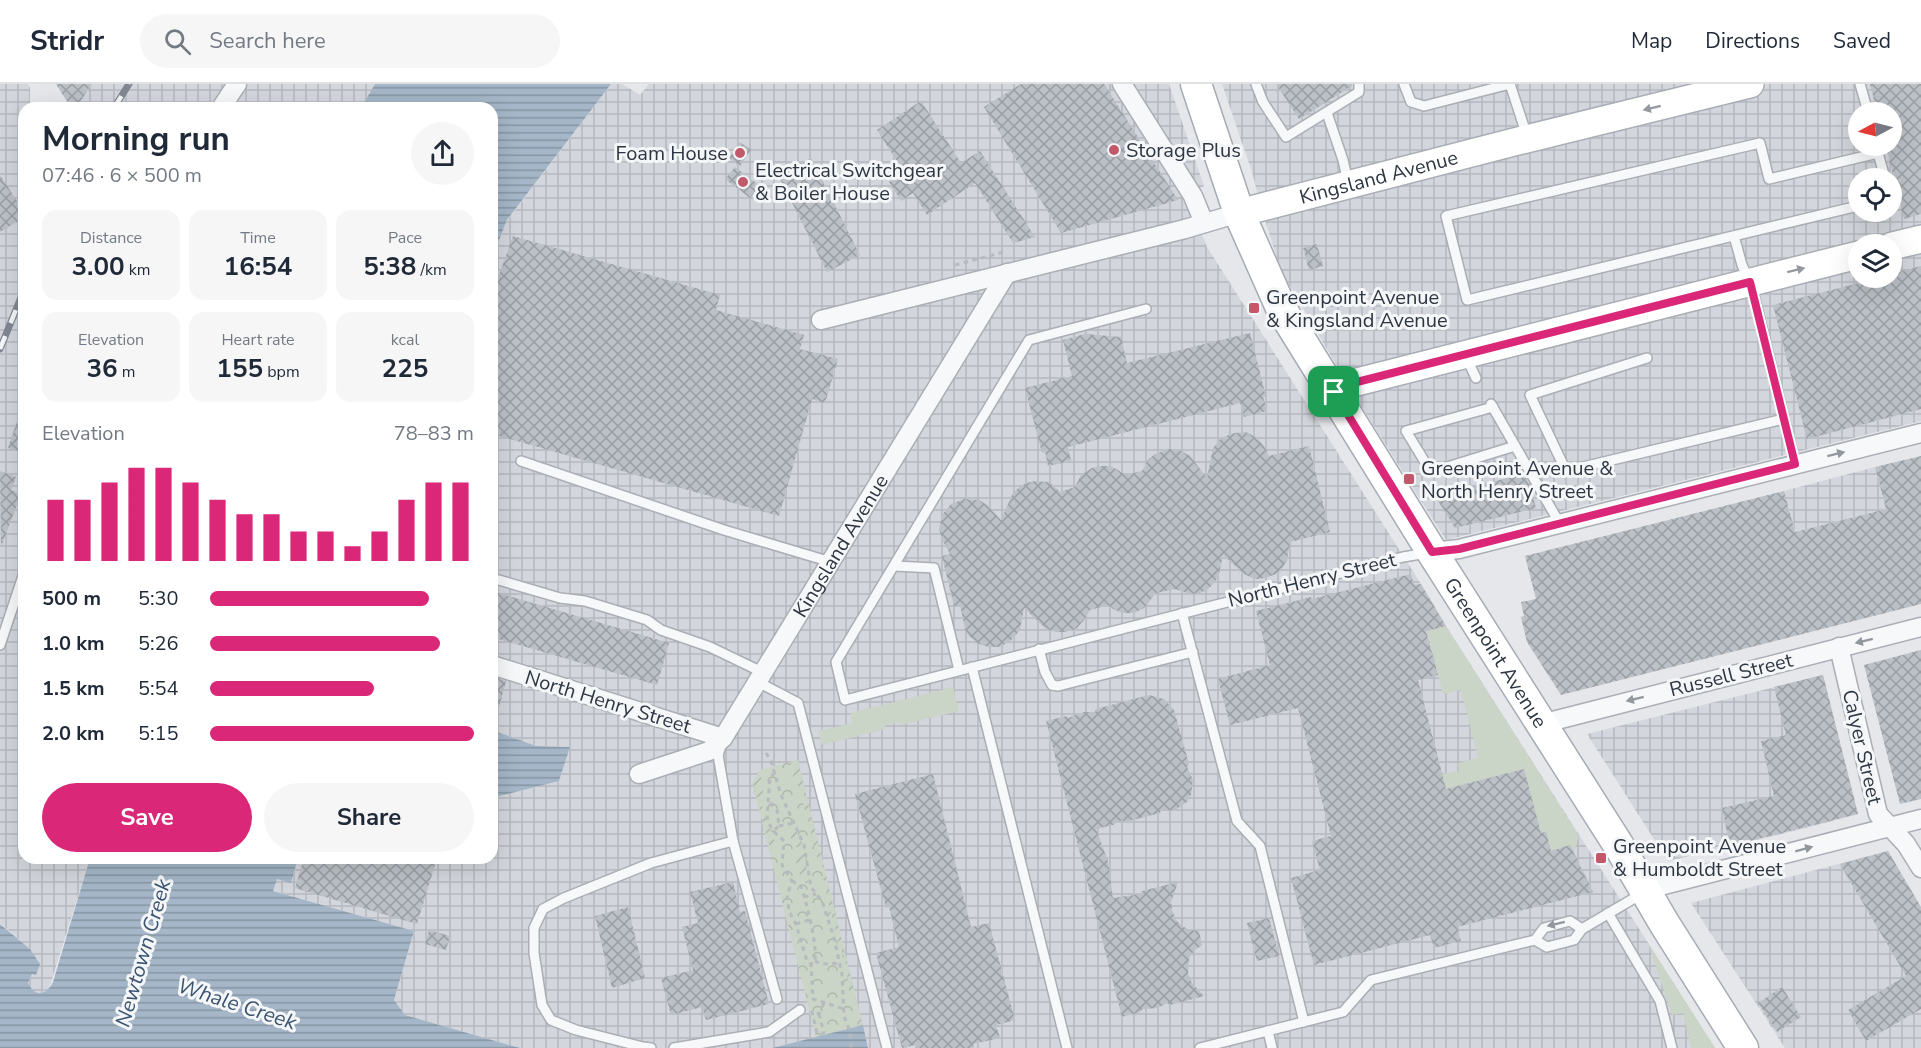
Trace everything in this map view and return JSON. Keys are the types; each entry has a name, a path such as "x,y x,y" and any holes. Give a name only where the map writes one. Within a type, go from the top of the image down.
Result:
{"main road":[{"name":"Greenpoint Avenue","path":"1196,84 1239,213 1282,310 1432,552 1623,852 1743,1048"},
{"name":"Kingsland Avenue","path":"1239,213 1690,95 1750,84"},
{"path":"1902,244 1921,239"},
{"path":"1334,392 1353,383 1471,366 1750,282 1848,258"}],"street":[{"path":"225,102 237,84"},
{"path":"1122,84 1188,189 1204,223"},
{"name":"Kingsland Avenue","path":"821,320 1239,213"},
{"name":"Kingsland Avenue","path":"639,774 709,751 723,738 1007,273"},
{"name":"North Henry Street","path":"1432,552 1459,549 1921,433"},
{"name":"Russell Street","path":"1541,724 1921,627"},
{"name":"Calyer Street","path":"1839,647 1878,814 1906,844 1921,868"},
{"name":"North Henry Street","path":"498,667 723,738"},
{"path":"1646,892 1660,886 1921,819"}],"lane":[{"path":"1256,84 1263,102 1286,137 1359,92 1359,84"},
{"path":"1404,84 1411,102 1424,106 1510,84 1528,138"},
{"path":"1860,84 1865,102"},
{"path":"1327,113 1349,184"},
{"path":"1848,208 1467,300 1446,216 1760,143 1769,179 1852,156"},
{"path":"1734,236 1742,266 1750,282 1795,464"},
{"path":"959,670 934,568 894,566 1029,340 1146,309"},
{"path":"1647,358 1530,395 1566,471 1784,419"},
{"path":"1515,446 1431,472 1406,431 1491,404 1560,524"},
{"path":"521,461 724,530 831,562"},
{"name":"North Henry Street","path":"894,566 836,662 845,699 1182,612 1403,557 1432,552"},
{"path":"498,580 560,598 585,601 647,620 661,630 710,647 798,704 887,1048"},
{"path":"0,645 18,591"},
{"path":"1182,612 1237,821 1260,846 1304,1022"},
{"path":"1039,650 1048,680 1052,685 1058,686 1192,652"},
{"path":"972,666 1067,1048"},
{"path":"723,738 718,755 733,841 777,999"},
{"path":"651,1048 576,1030 551,1020 542,1005 534,953 534,928 543,909 564,898 651,863 733,841"},
{"path":"1535,940 1547,947 1574,940 1582,929 1646,892"},
{"path":"1608,913 1660,1001 1672,1048"},
{"path":"1200,1048 1343,1012 1371,980 1535,940 1544,928 1570,921 1582,929"},
{"path":"674,1048 769,1032 800,1010"},
{"path":"1268,1031 1272,1048"}],"path":[{"path":"955,265 1004,252"},
{"path":"766,753 771,761 781,795 804,844 811,887 822,901 840,963 844,992 844,1016 849,1029 851,1048"},
{"path":"775,773 770,777 767,817 773,831 784,841 782,865 792,881 801,886 804,897 816,951 813,962 813,999 844,1010"},
{"path":"769,802 777,810 779,826"},
{"path":"773,831 779,826 794,823"},
{"path":"792,881 787,895 789,911 796,924 806,958 820,964 840,963"},
{"path":"804,897 816,894"},
{"path":"796,924 809,920"},
{"path":"819,1014 812,1012 817,1033 824,1033 819,1014 824,1003"}],"shaded area":[{"path":"0,84 28,84 30,102 18,102 18,864 88,864 49,989 44,994 32,991 28,983 32,974 30,949 0,923"},
{"path":"92,84 376,84 366,102 80,102"},
{"path":"611,84 622,84 640,95 649,84 1169,84 1204,186 1186,197 1207,247 1715,1048 868,1048 863,1025 772,1048 520,1048 405,1015 394,1000 414,931 273,891 277,879 291,883 296,864 498,864 498,796 559,781 570,747 536,746 498,732 498,243 507,221"},
{"path":"1222,84 1921,84 1921,421 1446,540 1348,385 1281,271 1252,172"},
{"path":"1875,467 1886,509 1795,532 1784,491"},
{"path":"1823,675 1858,814 1802,829 1668,861 1587,734"},
{"path":"1888,851 1921,908 1921,1048 1785,1048 1691,903"}],"green space":[{"path":"1446,626 1579,836 1574,853 1570,845 1551,851 1546,832 1541,833 1523,769 1446,789 1442,774 1459,771 1458,763 1478,758 1461,690 1443,694 1427,631"},
{"path":"953,687 959,711 901,725 900,722 885,725 886,729 822,745 818,731 852,723 850,713"},
{"path":"798,760 863,1025 816,1037 752,783 760,770"},
{"path":"798,762 856,998 850,998 845,958 840,948 826,893 828,889 822,877 823,868 817,857 803,803 804,794 796,783 789,764"},
{"path":"759,772 763,784 762,806 775,842 771,852 753,783"},
{"path":"794,826 804,847 807,883 799,873 796,862 802,855 800,848 793,846 792,843 791,833"},
{"path":"1648,943 1715,1048 1691,1048 1683,1013 1672,1015"}],"water":[{"path":"375,84 611,84 507,220 498,243 498,102 364,102"},
{"path":"498,732 536,746 570,747 559,781 498,796"},
{"path":"88,864 296,864 291,883 277,879 273,891 414,931 394,1000 405,1015 520,1048 0,1048 0,924 30,949 40,964 36,975 32,974 28,983 31,988 41,993 48,990 53,982"},
{"path":"863,1025 868,1048 772,1048"}],"building":[{"path":"56,84 92,84 80,102 67,102"},
{"path":"1021,84 1104,84 1178,200 1061,233 984,107"},
{"path":"1276,84 1352,84 1352,86 1299,119"},
{"path":"1870,84 1921,84 1921,214 1904,219 1902,168 1891,168 1888,156 1902,156 1902,102 1874,102"},
{"path":"921,101 961,163 980,151 1035,237 1013,243 975,183 927,215 913,193 901,201 889,182 904,172 877,130"},
{"name":"Foam House","path":"740,142 751,150 740,166 729,158"},
{"path":"811,158 860,255 827,272 778,175"},
{"name":"Electrical Switchgear & Boiler House","path":"735,167 760,186 750,198 725,179"},
{"path":"0,175 18,202 18,221 0,232"},
{"path":"513,236 720,295 716,310 804,335 800,349 838,359 825,403 812,399 779,516 498,436 498,278"},
{"path":"1317,244 1323,266 1309,270 1303,248"},
{"path":"1921,266 1921,409 1807,439 1773,305 1848,286 1848,288 1902,288 1902,271"},
{"path":"1250,333 1266,397 1263,397 1267,411 1244,417 1240,403 1068,447 1071,461 1048,466 1045,452 1042,453 1025,388 1072,376 1063,340 1085,334 1121,337 1127,363"},
{"path":"18,418 18,451 8,448"},
{"path":"1246,432 1257,438 1269,456 1309,446 1330,532 1290,542 1287,560 1276,574 1255,579 1244,574 1223,555 1215,582 1200,593 1191,594 1175,589 1156,593 1144,608 1134,613 1123,613 1109,605 1090,610 1077,628 1066,632 1056,632 1045,628 1024,608 1020,629 1009,642 999,647 988,647 977,643 968,635 960,605 954,606 942,556 950,554 939,529 943,514 951,504 964,499 979,500 1001,520 1012,495 1026,483 1049,482 1060,492 1075,487 1081,475 1092,468 1110,466 1125,475 1142,471 1148,460 1155,454 1169,449 1181,451 1190,456 1207,478 1213,448 1221,438 1234,433"},
{"path":"1921,456 1921,604 1561,695 1527,642 1521,617 1524,616 1521,602 1536,599 1525,556 1784,491 1795,532 1886,509 1875,467"},
{"path":"0,471 16,477 11,490 18,493 18,502 1,547"},
{"path":"1524,474 1536,508 1455,528 1435,496"},
{"path":"1411,574 1414,585 1421,584 1446,626 1426,631 1438,675 1418,680 1446,789 1524,769 1541,833 1546,832 1551,851 1570,845 1593,892 1457,927 1461,941 1434,948 1430,935 1314,965 1291,878 1320,870 1312,841 1331,836 1298,708 1230,725 1218,679 1270,665 1256,611"},
{"path":"498,593 669,643 657,685 498,639"},
{"path":"1921,650 1921,799 1900,804 1864,665"},
{"path":"1823,675 1858,814 1730,846 1722,808 1774,796 1761,741 1786,735 1774,687"},
{"path":"498,679 506,681 498,711"},
{"path":"1149,695 1164,699 1174,710 1189,764 1187,767 1193,780 1191,795 1187,802 1175,810 1161,810 1160,813 1125,822 1122,820 1096,829 1108,861 1113,898 1141,894 1142,891 1178,882 1171,902 1172,910 1176,920 1182,926 1199,931 1202,945 1189,958 1188,974 1192,983 1204,996 1170,1005 1167,1003 1158,1008 1143,1009 1122,1017 1046,721 1067,716 1068,718 1084,712 1095,712 1096,709"},
{"path":"933,774 971,927 989,923 1015,1020 996,1025 1000,1038 973,1044 974,1048 916,1048 915,1045 902,1048 876,953 899,947 855,794"},
{"path":"1888,851 1921,907 1921,1009 1866,1041 1848,1010 1906,976 1840,864"},
{"path":"302,864 435,864 417,924 295,888"},
{"path":"733,882 740,912 745,911 769,1004 706,1020 702,1007 671,1015 661,978 693,970 682,927 698,923 690,892"},
{"path":"628,907 645,978 612,988 595,916"},
{"path":"1269,918 1279,956 1257,961 1247,923"},
{"path":"429,930 450,936 446,950 425,944"},
{"path":"1782,987 1801,1017 1777,1032 1758,1003"}],"railway":[{"path":"118,102 129,84"},
{"path":"0,349 18,305"}],"place":[{"name":"Storage Plus","path":"1114,150"},
{"name":"Foam House","path":"740,153"},
{"name":"Electrical Switchgear & Boiler House","path":"743,182"},
{"name":"Greenpoint Avenue & Kingsland Avenue","path":"1254,308"},
{"name":"Greenpoint Avenue & North Henry Street","path":"1409,479"},
{"name":"Greenpoint Avenue & Humboldt Street","path":"1601,858"}],"route":[{"path":"1750,282 1795,464 1459,549 1432,552 1334,392 1353,383 1750,282"}],"water label":[{"name":"Newtown Creek","path":"143,953"},
{"name":"Whale Creek","path":"237,1004"}]}
